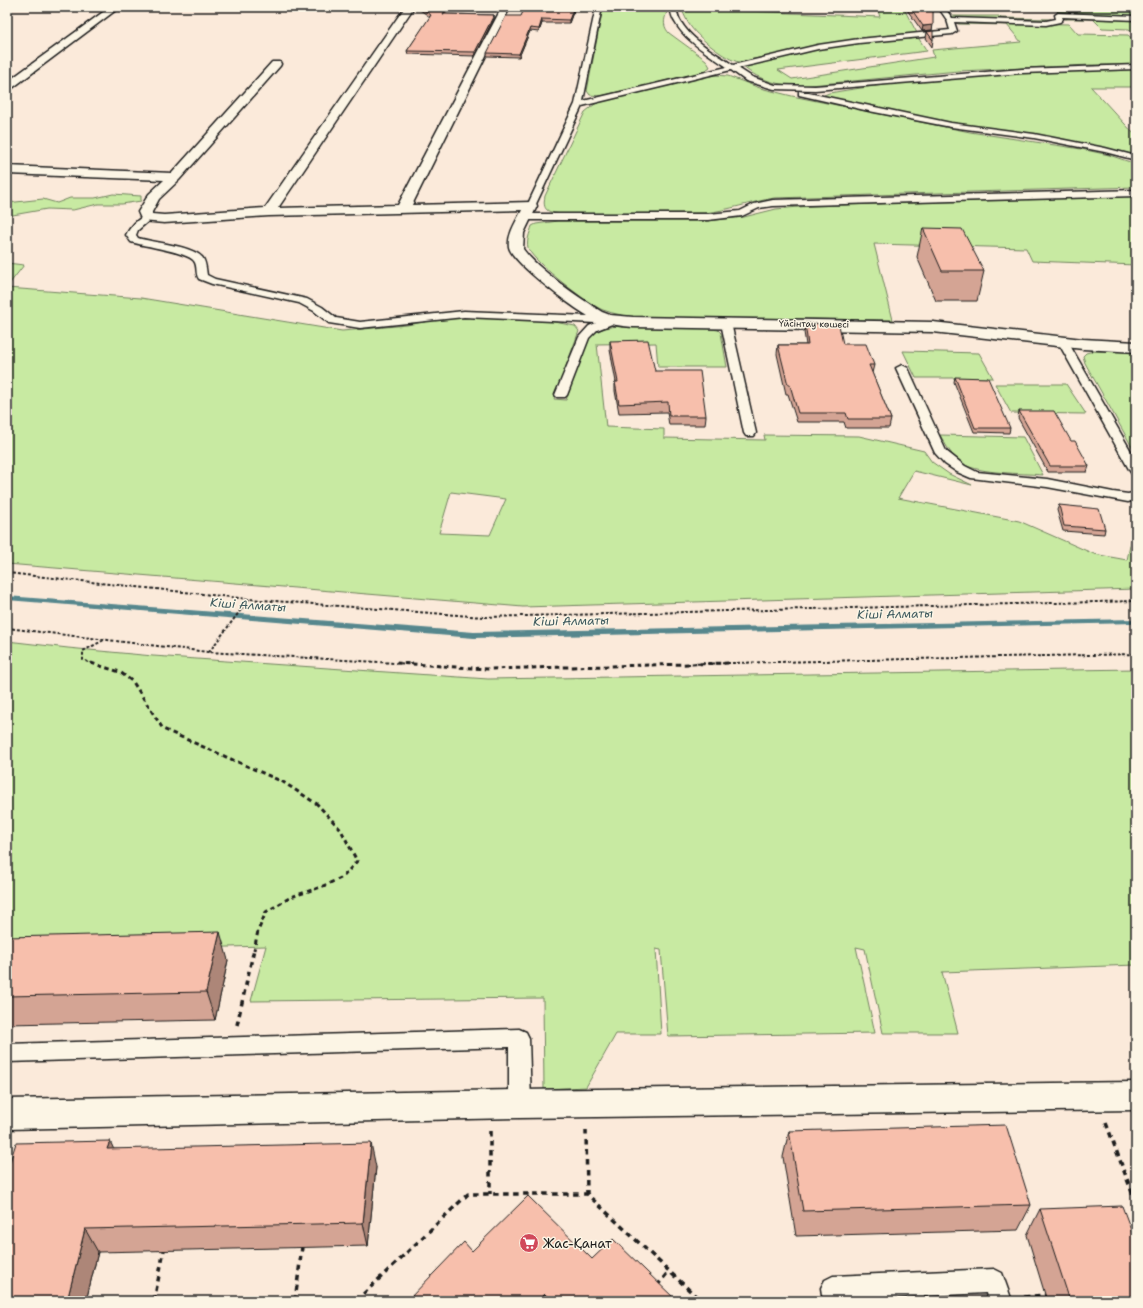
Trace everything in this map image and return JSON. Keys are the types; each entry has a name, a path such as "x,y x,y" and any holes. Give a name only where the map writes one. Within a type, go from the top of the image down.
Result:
{"street":[{"path":"7,87 116,7"},
{"path":"269,212 410,7"},
{"path":"403,209 506,7"},
{"path":"276,64 175,177 154,197 145,212 147,218 164,219 269,212 531,206 526,217"},
{"path":"7,170 175,177"},
{"name":"Үйсінтау көшесі","path":"526,217 516,237 516,249 526,262 545,278 597,315 613,320 633,322 933,327 1064,342 1136,347"},
{"path":"7,1114 520,1104 1136,1096"}],"lane":[{"path":"531,206 579,104 599,7"},
{"path":"673,7 677,21 685,32 730,67 749,79 876,111 952,125 1041,138 1105,150 1136,158"},
{"path":"579,104 818,47 859,41 952,32 954,31 950,20 941,7"},
{"path":"950,20 1052,22 1060,19 1056,13 1135,18"},
{"path":"774,86 816,88 1014,71 1136,67"},
{"path":"526,217 708,217 742,212 757,206 774,203 1136,193"},
{"path":"147,218 134,229 131,235 134,240 143,244 183,251 195,255 199,260 202,277 212,282 285,296 302,301 318,309 333,320 347,324 360,325 450,315 479,314 587,321 613,320"},
{"path":"561,395 584,336 593,328 613,320"},
{"path":"726,323 750,433"},
{"path":"1064,342 1136,472"},
{"path":"902,368 941,453 949,461 961,469 975,475 1047,483 1128,498 1136,496"},
{"path":"7,1053 519,1038 520,1104"},
{"path":"836,1301 833,1288 994,1281 1000,1301"}],"path":[{"path":"7,573 249,599 483,617 1136,601"},
{"path":"209,652 249,599"},
{"path":"7,628 209,652 488,668 1136,654"},
{"path":"105,640 83,651 83,660 97,666 120,672 133,682 163,729 283,782 317,804 341,830 357,861 343,877 321,887 291,897 266,912 258,931 232,1046"},
{"path":"1096,1097 1136,1203"},
{"path":"586,1103 587,1194"},
{"path":"490,1105 490,1194"},
{"path":"356,1301 468,1194 587,1194 701,1301"},
{"path":"295,1301 302,1247"},
{"path":"154,1301 164,1250"},
{"path":"652,1292 669,1271"}],"green space":[{"path":"603,7 669,7 664,23 669,33 706,60 710,67 703,72 601,96 590,95 587,91"},
{"path":"877,7 903,7 917,33 830,44 739,62 720,53 700,37 690,25 681,8 880,17"},
{"path":"1053,7 1136,7 1136,16 1064,14 1059,13"},
{"path":"952,16 999,16 1001,18 1051,19 1044,21 953,18"},
{"path":"1076,17 1136,19 1136,35 1129,29 1102,28 1093,19 1065,19"},
{"path":"957,23 1069,24 1078,34 1128,35 1136,42 1136,65 1090,65 958,71 800,86 784,85 763,79 743,67 830,46 917,36 927,51 778,70 792,79 934,57 932,50 1021,42 1007,25"},
{"path":"1136,69 1136,87 1091,87 1136,136 1136,155 1061,139 946,122 827,98 824,95 867,87 944,78 1059,71"},
{"path":"714,75 728,76 760,88 792,96 970,132 1081,149 1109,155 1136,164 1136,187 774,198 705,213 561,214 549,211 545,208 545,196 585,112 595,104"},
{"path":"113,194 141,196 141,201 122,204 98,204 73,210 47,209 7,216 7,203 43,199 57,203 70,198 95,198"},
{"path":"1136,196 1136,265 1032,261 1026,248 874,244 893,320 636,317 620,315 596,307 575,292 541,264 533,256 528,247 528,238 532,226 536,224 558,221 707,221 744,217 776,209 811,206"},
{"path":"7,263 24,265 7,287"},
{"path":"7,288 141,298 342,331 407,325 438,319 473,317 544,320 575,326 579,331 554,399 566,400 580,355 589,340 599,330 618,326 699,327 718,330 721,333 727,367 658,367 656,343 597,344 606,427 664,429 664,438 765,440 764,435 859,436 924,451 932,462 949,474 972,485 914,471 898,498 1019,521 1094,554 1127,560 1136,517 1136,589 523,607 7,564","holes":["451,492 506,499 490,535 439,533"]},
{"path":"903,351 979,353 993,378 916,378"},
{"path":"1094,351 1136,352 1136,454 1085,363 1083,356 1086,353"},
{"path":"995,384 1066,384 1086,414 1011,413"},
{"path":"940,435 1023,437 1043,475 980,470 963,464 950,451"},
{"path":"7,641 153,656 488,679 1136,669 1136,965 942,972 958,1033 883,1033 865,949 856,947 875,1033 668,1036 661,950 656,949 661,1034 616,1034 586,1087 544,1089 543,998 251,1001 266,946 7,953"}],"building":[{"path":"420,7 447,7 443,14 494,15 475,52 407,51 431,15"},
{"path":"525,7 574,7 569,20 542,19 539,29 530,28 519,54 487,53 506,16 521,16"},
{"path":"910,7 933,7 933,25 923,26"},
{"path":"933,31 933,40 927,32"},
{"path":"923,228 962,229 984,271 942,271"},
{"path":"805,323 839,325 843,344 866,344 874,365 869,365 891,419 848,419 846,413 798,413 790,385 788,385 778,345 808,345"},
{"path":"648,340 655,371 700,371 706,416 669,416 668,402 619,404 615,382 618,382 610,341"},
{"path":"955,377 988,378 1010,428 975,428"},
{"path":"1019,411 1054,411 1071,441 1075,441 1089,466 1050,466"},
{"path":"1059,505 1099,509 1105,529 1064,526"},
{"path":"220,932 206,992 7,996 7,937"},
{"path":"1006,1125 1031,1205 803,1211 789,1131"},
{"path":"110,1141 107,1149 371,1143 363,1223 85,1229 67,1301 7,1301 7,1171 16,1143"},
{"path":"528,1196 592,1259 613,1239 677,1301 552,1301 545,1294 538,1301 533,1301 530,1298 527,1301 407,1301 464,1242 472,1251"},
{"path":"1122,1206 1136,1243 1136,1301 1070,1301 1040,1209"}],"waterway":[{"name":"Кіші Алматы","path":"7,598 474,635 1136,621"}],"place":[{"name":"Жас-Қанат","path":"529,1243"}]}
